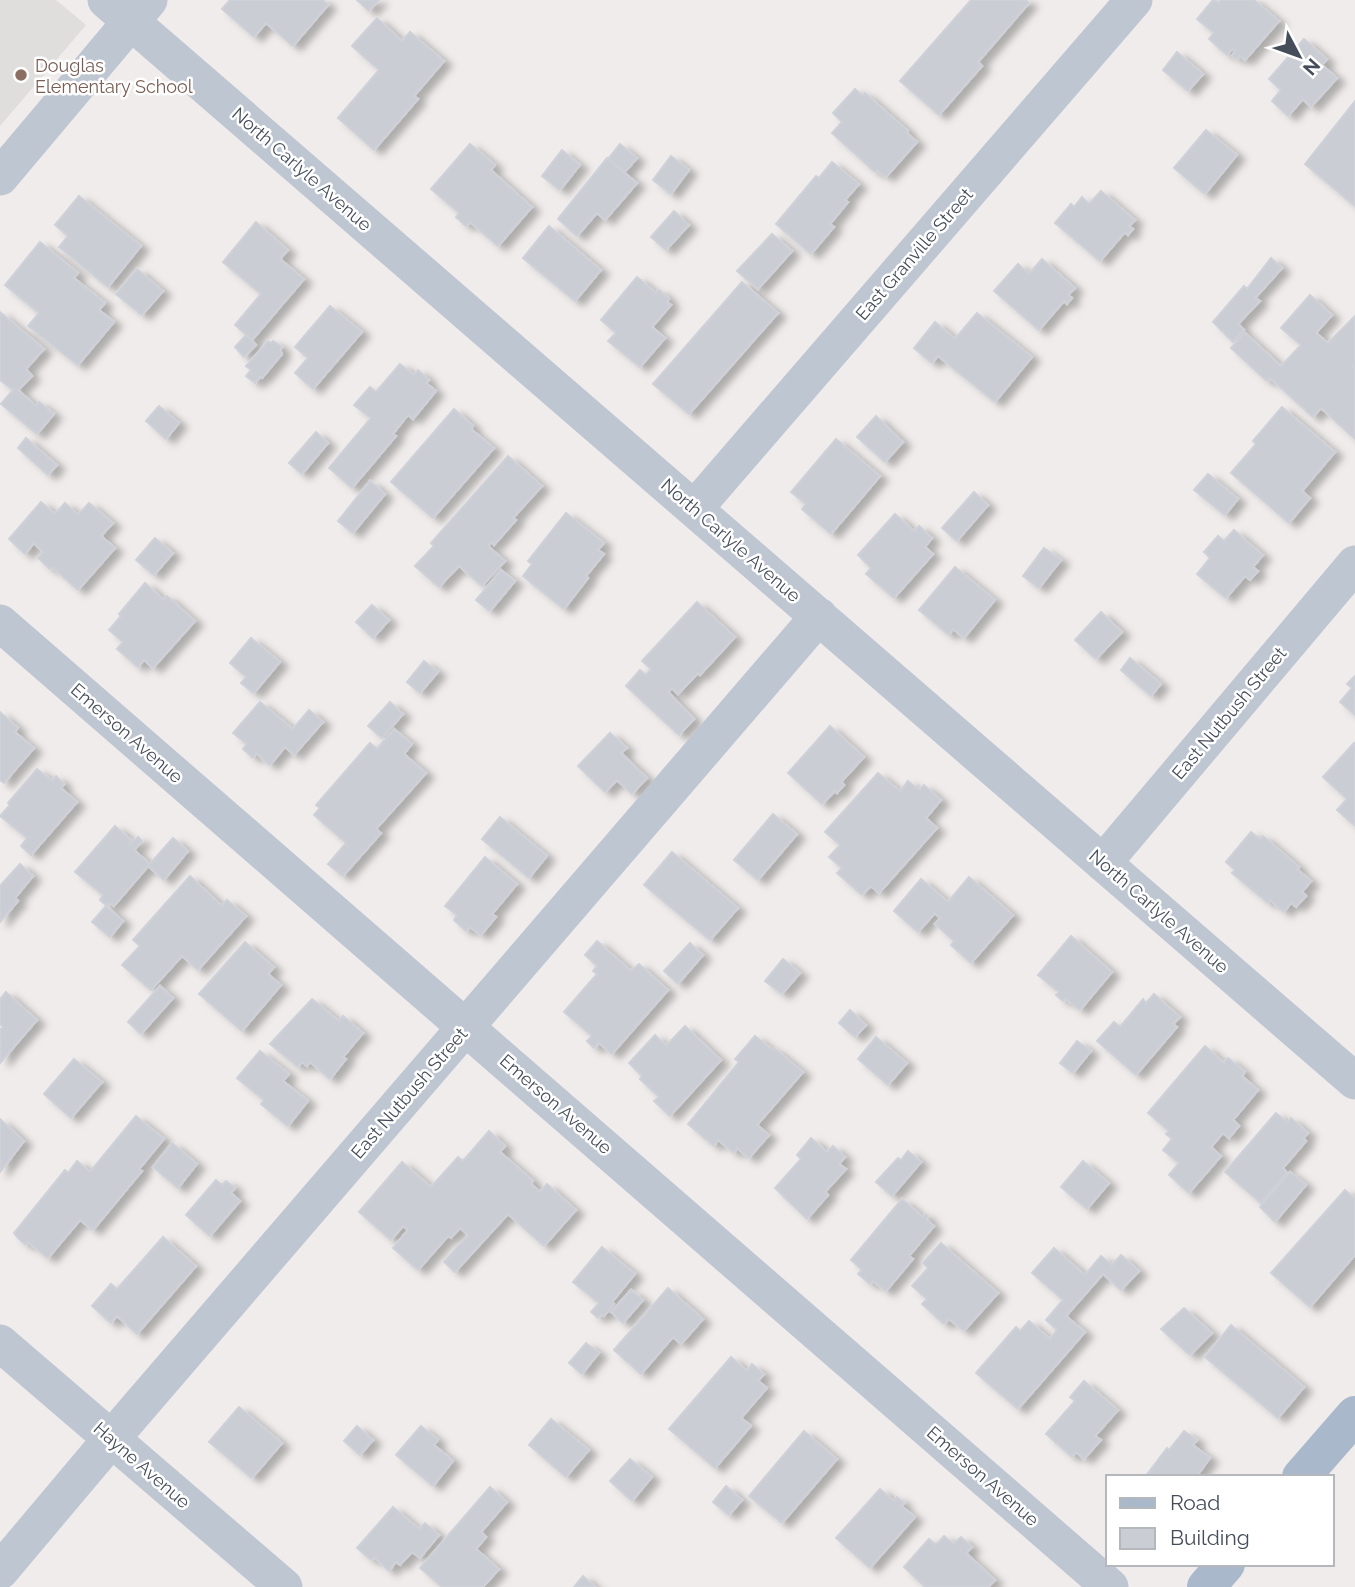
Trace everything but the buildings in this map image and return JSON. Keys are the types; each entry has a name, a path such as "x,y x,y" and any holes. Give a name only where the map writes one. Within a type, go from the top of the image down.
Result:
{"main road":[{"path":"1303,1475 1355,1415"},
{"path":"1206,1587 1224,1566"}],"street":[{"name":"East Granville Street","path":"695,508 1134,0"},
{"name":"North Carlyle Avenue","path":"129,7 695,508 1355,1081"},
{"path":"0,177 129,7"},
{"name":"East Nutbush Street","path":"1103,863 1355,564"},
{"name":"East Nutbush Street","path":"0,1571 819,616"},
{"name":"Emerson Avenue","path":"0,623 1110,1587"},
{"name":"Hayne Avenue","path":"0,1343 284,1587"}],"shaded area":[{"name":"Douglas Elementary School","path":"0,0 56,0 86,25 0,126"}],"place":[{"name":"Douglas Elementary School","path":"21,75"}]}
